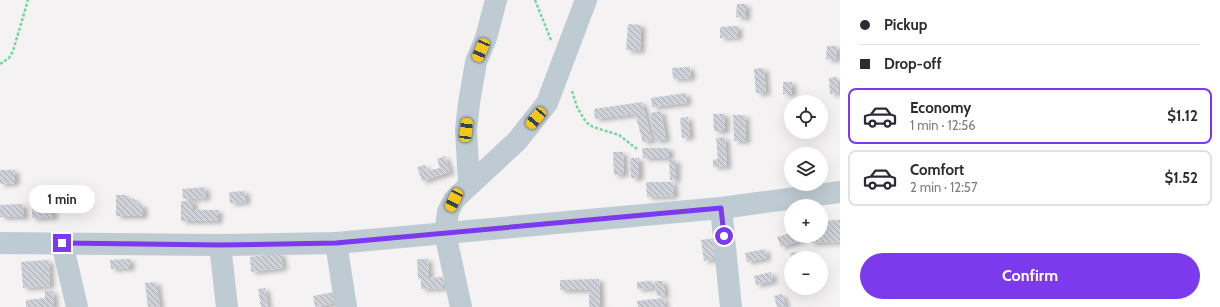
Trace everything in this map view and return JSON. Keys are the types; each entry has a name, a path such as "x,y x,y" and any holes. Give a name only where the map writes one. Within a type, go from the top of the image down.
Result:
{"street":[{"path":"469,184 466,130 469,103 476,62 486,38 496,0"},
{"path":"461,307 444,233 448,212 454,200 469,184 517,141 547,103 586,0"},
{"path":"0,243 220,245 336,243 721,208 835,196"},
{"path":"721,208 731,307"},
{"path":"62,243 77,307"},
{"path":"336,243 346,307"},
{"path":"220,245 227,307"}],"path":[{"path":"0,64 9,58 13,51 28,0"},
{"path":"535,0 562,63 577,107 586,122 594,127 619,135 637,148"}],"building":[{"path":"737,4 746,4 746,18 736,17"},
{"path":"628,24 641,25 640,51 626,50"},
{"path":"738,26 738,37 720,38 720,27"},
{"path":"827,46 837,46 836,60 826,59"},
{"path":"690,67 691,78 673,79 672,68"},
{"path":"764,68 766,93 756,93 754,69"},
{"path":"837,77 839,93 830,94 829,78"},
{"path":"783,82 792,82 792,94 783,94"},
{"path":"686,93 687,103 652,107 651,98"},
{"path":"642,102 652,140 643,142 635,114 595,119 594,109"},
{"path":"661,111 666,139 655,141 650,113"},
{"path":"713,114 725,114 725,131 714,131"},
{"path":"733,115 745,115 746,141 734,141"},
{"path":"688,117 690,137 682,138 680,118"},
{"path":"725,137 727,166 713,167 713,160 718,159 716,138"},
{"path":"642,148 669,148 669,158 643,158"},
{"path":"613,152 623,152 624,174 614,175"},
{"path":"445,156 450,172 422,181 417,167 425,165 427,171 440,168 437,159"},
{"path":"630,158 639,158 639,178 631,178"},
{"path":"669,160 676,160 676,180 670,180"},
{"path":"0,170 15,170 15,183 0,184"},
{"path":"646,182 673,182 674,196 647,197"},
{"path":"205,187 206,198 183,199 182,189"},
{"path":"245,191 246,202 230,203 229,192"},
{"path":"116,195 126,195 126,199 134,199 138,205 143,205 143,216 116,216"},
{"path":"181,201 193,201 193,210 218,210 218,221 181,221"},
{"path":"23,204 24,217 0,217 0,205"},
{"path":"32,209 53,209 53,217 32,218"},
{"path":"840,220 840,242 828,242 828,221"},
{"path":"784,235 784,243 794,243 781,247 777,237"},
{"path":"716,238 720,258 704,261 701,240"},
{"path":"765,249 767,258 747,262 745,253"},
{"path":"281,253 283,268 251,272 250,257"},
{"path":"130,259 130,268 111,269 110,260"},
{"path":"417,259 428,259 429,278 443,277 444,288 421,289 421,278 418,279"},
{"path":"49,260 50,286 23,288 21,262"},
{"path":"771,272 773,281 756,285 754,276"},
{"path":"599,279 600,307 589,307 589,290 560,290 560,280"},
{"path":"652,281 653,288 637,289 637,282"},
{"path":"655,281 663,281 665,295 657,296"},
{"path":"156,282 160,306 148,307 145,283"},
{"path":"265,288 268,307 261,307 258,289"},
{"path":"45,291 53,291 54,307 26,307 26,300 45,298"},
{"path":"334,292 336,303 315,307 313,296"},
{"path":"782,294 786,307 777,307 774,296"},
{"path":"664,298 665,307 638,307 637,301"}],"route":[{"path":"62,243 220,245 336,243 721,208 724,236"}]}
